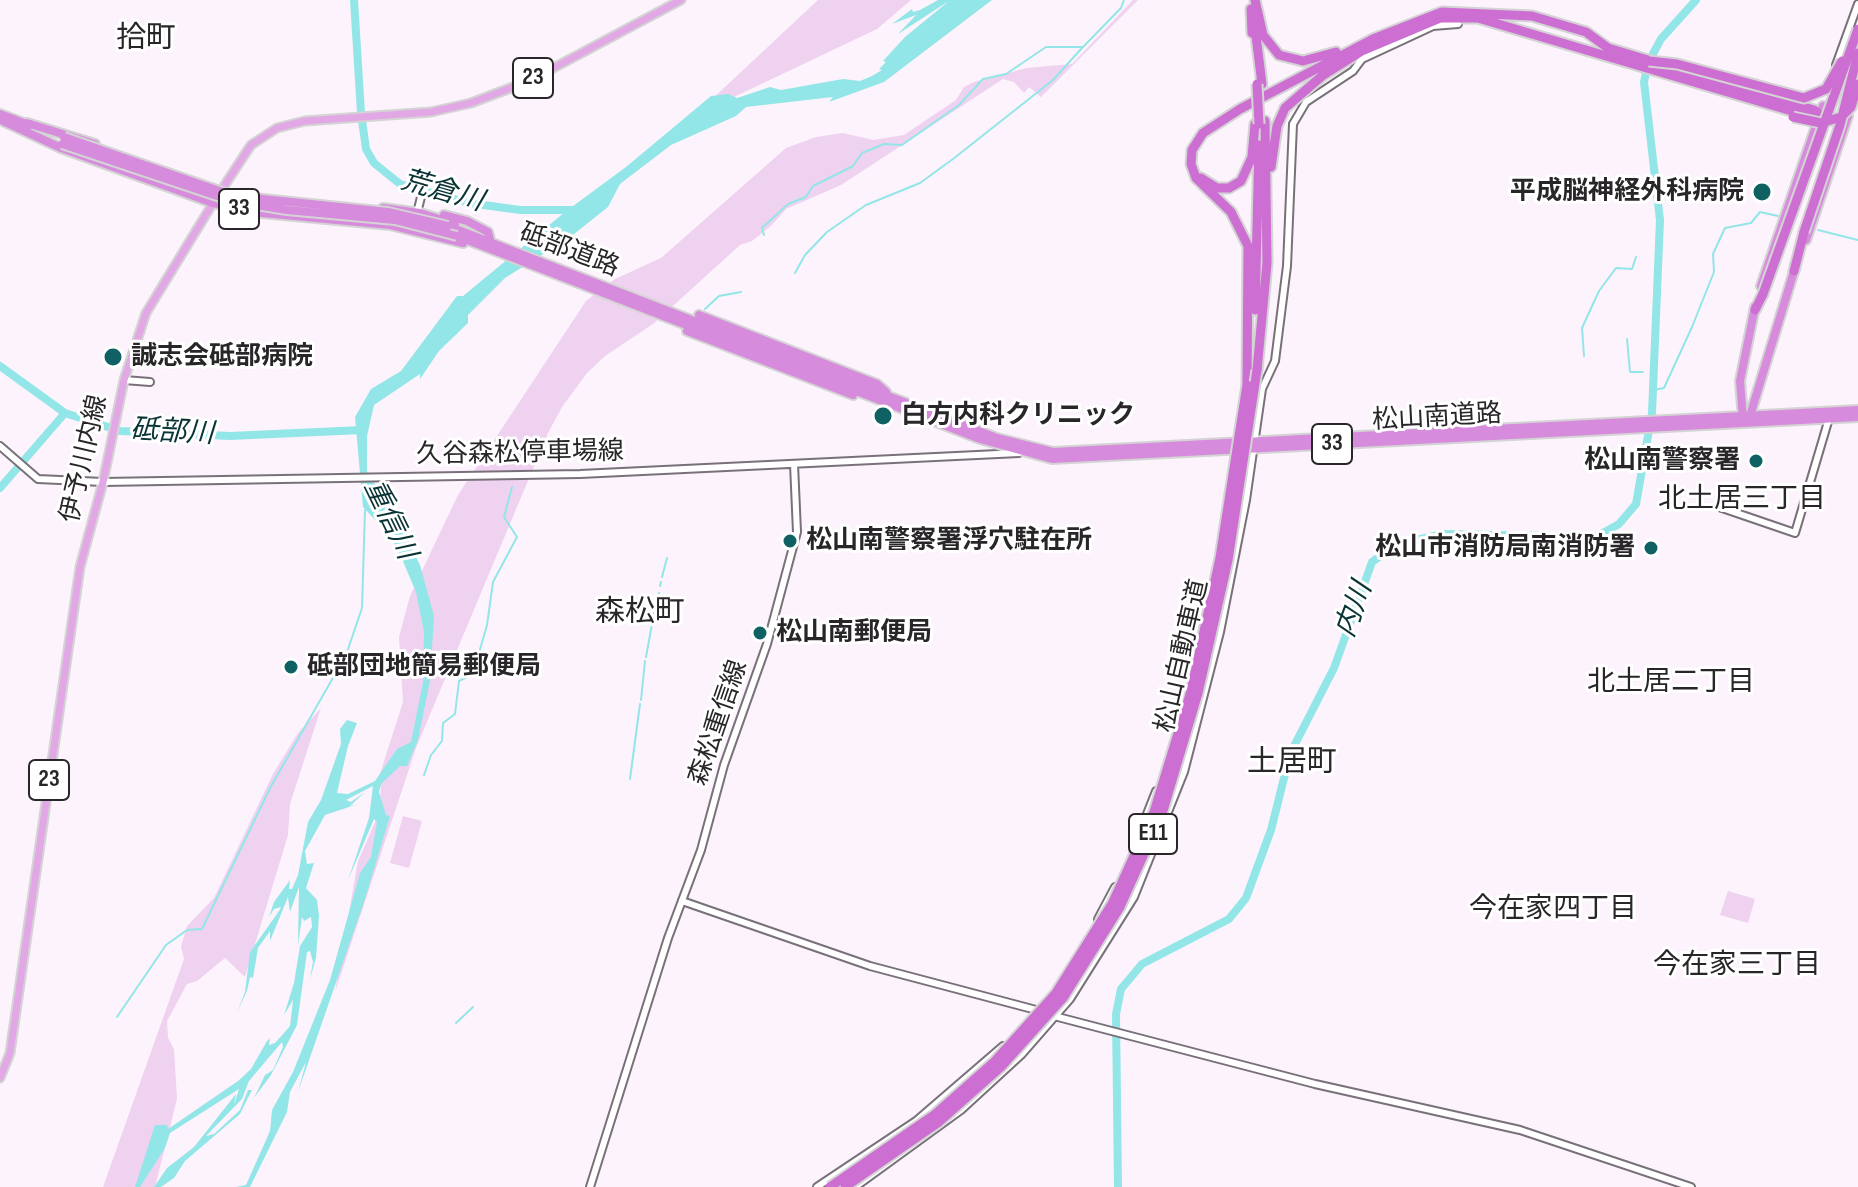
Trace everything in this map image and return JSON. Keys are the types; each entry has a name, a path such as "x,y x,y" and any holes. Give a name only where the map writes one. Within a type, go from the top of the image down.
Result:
{"highway":[{"path":"1252,3 1263,35 1279,55 1303,61 1365,49 1440,18 1532,16 1586,32 1608,48 1642,64 1821,123 1847,113 1858,86"},
{"path":"1252,3 1259,91 1260,123 1252,157 1244,177 1229,188 1217,188 1204,182 1195,159 1201,143 1212,131 1344,55"},
{"path":"1251,369 1246,238 1231,212 1196,178 1191,164 1192,150 1209,128 1373,39 1442,12 1486,17 1629,64 1677,64 1804,98 1823,91 1833,81 1858,17"},
{"path":"1755,310 1858,29"},
{"path":"1794,271 1840,125 1858,53"},
{"path":"1268,197 1277,126 1285,108 1344,55"},
{"path":"1642,64 1747,93 1812,117 1821,110"},
{"path":"1746,418 1847,118 1821,110"},
{"path":"1746,418 1741,406 1740,381 1755,310 1821,110"},
{"name":"33","path":"1,118 61,148 213,203 262,213 390,224 491,243"},
{"name":"砥部道路","path":"1,118 27,123 63,140 234,196 449,221 491,243 821,372"},
{"name":"砥部道路","path":"1,118 232,201 287,210 395,220 491,243 1020,449"},
{"name":"33","path":"27,123 58,130 222,190 291,202 421,211 471,228 491,243"},
{"name":"松山自動車道","path":"845,1187 939,1122 1001,1067 1063,998 1120,907 1162,814 1198,693 1228,560 1267,263 1268,197 1260,123"},
{"name":"松山自動車道","path":"830,1187 934,1115 995,1061 1064,983 1112,904 1154,812 1191,691 1220,558 1251,369 1258,253 1260,123"},
{"path":"1806,154 1833,163"},
{"path":"137,177 143,162"},
{"path":"1800,172 1827,181"},
{"path":"699,315 877,384 888,400"},
{"path":"687,331 869,401 888,400"},
{"name":"松山南道路","path":"1830,415 1858,410"},
{"name":"松山南道路","path":"1020,449 1069,453 1746,418 1858,417"}],"main road":[{"name":"伊予川内線","path":"0,1078 10,1053 80,567 103,482 124,381 146,313 213,203 251,145 271,131 305,121 452,108 507,91 681,0"}],"street":[{"path":"1821,110 1858,4"},
{"path":"855,1187 961,1110 1057,1016 1095,964 1134,897 1184,772 1220,632 1262,389 1275,361 1287,266 1290,137 1297,115 1306,102 1353,71 1362,59 1433,26 1458,24"},
{"path":"1846,39 1858,42"},
{"path":"1847,118 1858,86"},
{"path":"421,211 422,193"},
{"path":"124,381 150,382"},
{"path":"1719,507 1795,533 1830,415"},
{"path":"974,456 981,436"},
{"name":"久谷森松停車場線","path":"0,446 36,478 103,482 577,474 794,464"},
{"path":"794,464 974,456 1020,449"},
{"name":"森松重信線","path":"590,1187 701,850 724,765 764,652 797,532 794,464"},
{"path":"817,1187 944,1098 1002,1047 1067,971 1132,852 1179,715"},
{"path":"682,901 870,966 1315,1084 1520,1130 1691,1187"}],"shaded area":[{"path":"818,0 911,0 877,29 694,116"},
{"path":"1133,0 1138,0 1041,97 1029,87 1024,93 1014,82 1003,79 841,185 786,209 772,225 752,241 740,245 653,324 605,356 587,373 562,407 548,433 416,748 335,992 358,861 379,813 381,788 378,780 403,702 399,637 410,596 458,495 586,301 615,279 661,258 786,148 816,137 843,133 873,140 904,135 956,100 964,87 974,82 1027,68 1072,64"},
{"path":"321,708 290,804 288,835 245,977 225,958 197,981 187,984 167,1021 168,1038 174,1049 177,1099 155,1187 103,1187 184,959 181,947 187,926 214,898 273,774 298,733"},
{"path":"403,816 422,821 409,868 390,863"},
{"path":"1728,891 1755,899 1748,923 1720,915"}],"water":[{"name":"重信川","path":"938,0 992,0 884,82 829,102 833,97 746,107 736,116 671,145 620,184 608,207 569,238 505,278 468,315 468,323 439,351 420,379 420,374 374,405 367,436 367,472 393,510 420,565 434,616 430,681 418,740 407,766 400,766 381,784 379,792 386,815 390,816 365,899 298,1092 306,1062 290,1092 287,1112 250,1187 236,1187 246,1185 270,1131 272,1110 293,1072 330,980 360,873 371,857 377,822 374,819 348,880 369,818 373,786 346,800 351,802 365,792 350,806 358,804 325,815 305,851 307,864 314,863 306,888 317,900 316,958 310,979 313,962 310,951 307,952 297,1025 271,1075 254,1098 265,1075 273,1070 283,1047 282,1042 249,1081 242,1099 206,1136 214,1134 240,1110 248,1090 252,1090 240,1114 185,1161 174,1178 161,1187 154,1187 167,1168 194,1147 236,1094 234,1105 239,1089 170,1133 165,1148 140,1187 135,1187 155,1125 167,1125 168,1129 238,1081 251,1069 267,1041 270,1038 269,1045 275,1043 290,1026 293,1000 284,1015 294,983 300,946 312,927 311,917 304,921 302,917 298,946 299,887 290,912 288,897 270,941 270,931 258,948 253,978 250,977 247,991 237,1012 245,992 250,952 281,907 274,909 269,917 274,902 290,880 289,889 292,889 298,875 308,822 321,800 341,744 340,729 347,720 357,723 337,793 348,794 375,781 397,749 411,742 423,682 424,632 416,592 402,559 391,537 363,507 355,417 371,389 401,371 457,296 463,296 711,96 728,94 737,98 770,87 781,90 843,79 860,81 872,76 882,70 879,69 886,62 883,61 905,37 949,1 898,34 916,15 892,24 912,9 913,12 920,10"}],"waterway":[{"name":"荒倉川","path":"354,0 361,113 366,149 374,163 400,184 469,203 520,210 577,210"},
{"path":"764,235 762,228 788,204 806,197 813,186 853,166 862,153 884,144 902,145 959,105 983,79 1006,74 1046,47 1083,47 1121,8 1124,0"},
{"name":"内川","path":"1118,1187 1116,1014 1121,989 1142,964 1229,919 1246,898 1271,830 1290,754 1334,668 1372,562 1397,544 1444,534 1596,537 1619,524 1636,504 1652,413 1660,220 1644,82 1648,63 1661,39 1696,0"},
{"path":"795,273 805,255 827,232 866,205 920,183 1053,80 1082,48"},
{"path":"1653,390 1664,388 1692,327 1714,272 1713,254 1725,228 1751,223 1760,212 1778,216"},
{"path":"1818,230 1858,240"},
{"path":"1584,356 1582,328 1599,291 1616,268 1632,269 1636,257"},
{"path":"705,309 719,296 741,292"},
{"path":"1627,339 1630,372 1643,372"},
{"name":"砥部川","path":"0,366 65,413 120,431 230,436 362,430"},
{"path":"0,488 65,413"},
{"path":"424,775 431,755 442,741 443,723 455,714 459,681 473,674 487,625 493,582 517,537 504,517 512,487"},
{"name":"重信川","path":"117,1017 166,945 187,930 202,929 270,788 346,655 362,608 365,510"},
{"path":"662,577 667,558"},
{"path":"660,586 661,582"},
{"path":"655,610 659,593"},
{"path":"646,657 654,613"},
{"path":"641,700 645,661"},
{"path":"630,779 640,704"},
{"path":"456,1023 473,1007"}],"place":[{"name":"平成脳神経外科病院","path":"1762,192"},
{"name":"誠志会砥部病院","path":"113,357"},
{"name":"白方内科クリニック","path":"883,416"},
{"name":"松山南警察署","path":"1756,461"},
{"name":"松山南警察署浮穴駐在所","path":"790,541"},
{"name":"松山市消防局南消防署","path":"1651,548"},
{"name":"松山南郵便局","path":"760,633"},
{"name":"砥部団地簡易郵便局","path":"291,667"}],"district":[{"name":"拾町","path":"146,39"},
{"name":"北土居三丁目","path":"1742,500"},
{"name":"森松町","path":"640,613"},
{"name":"北土居二丁目","path":"1671,683"},
{"name":"土居町","path":"1292,763"},
{"name":"今在家四丁目","path":"1553,910"},
{"name":"今在家三丁目","path":"1737,966"}]}
